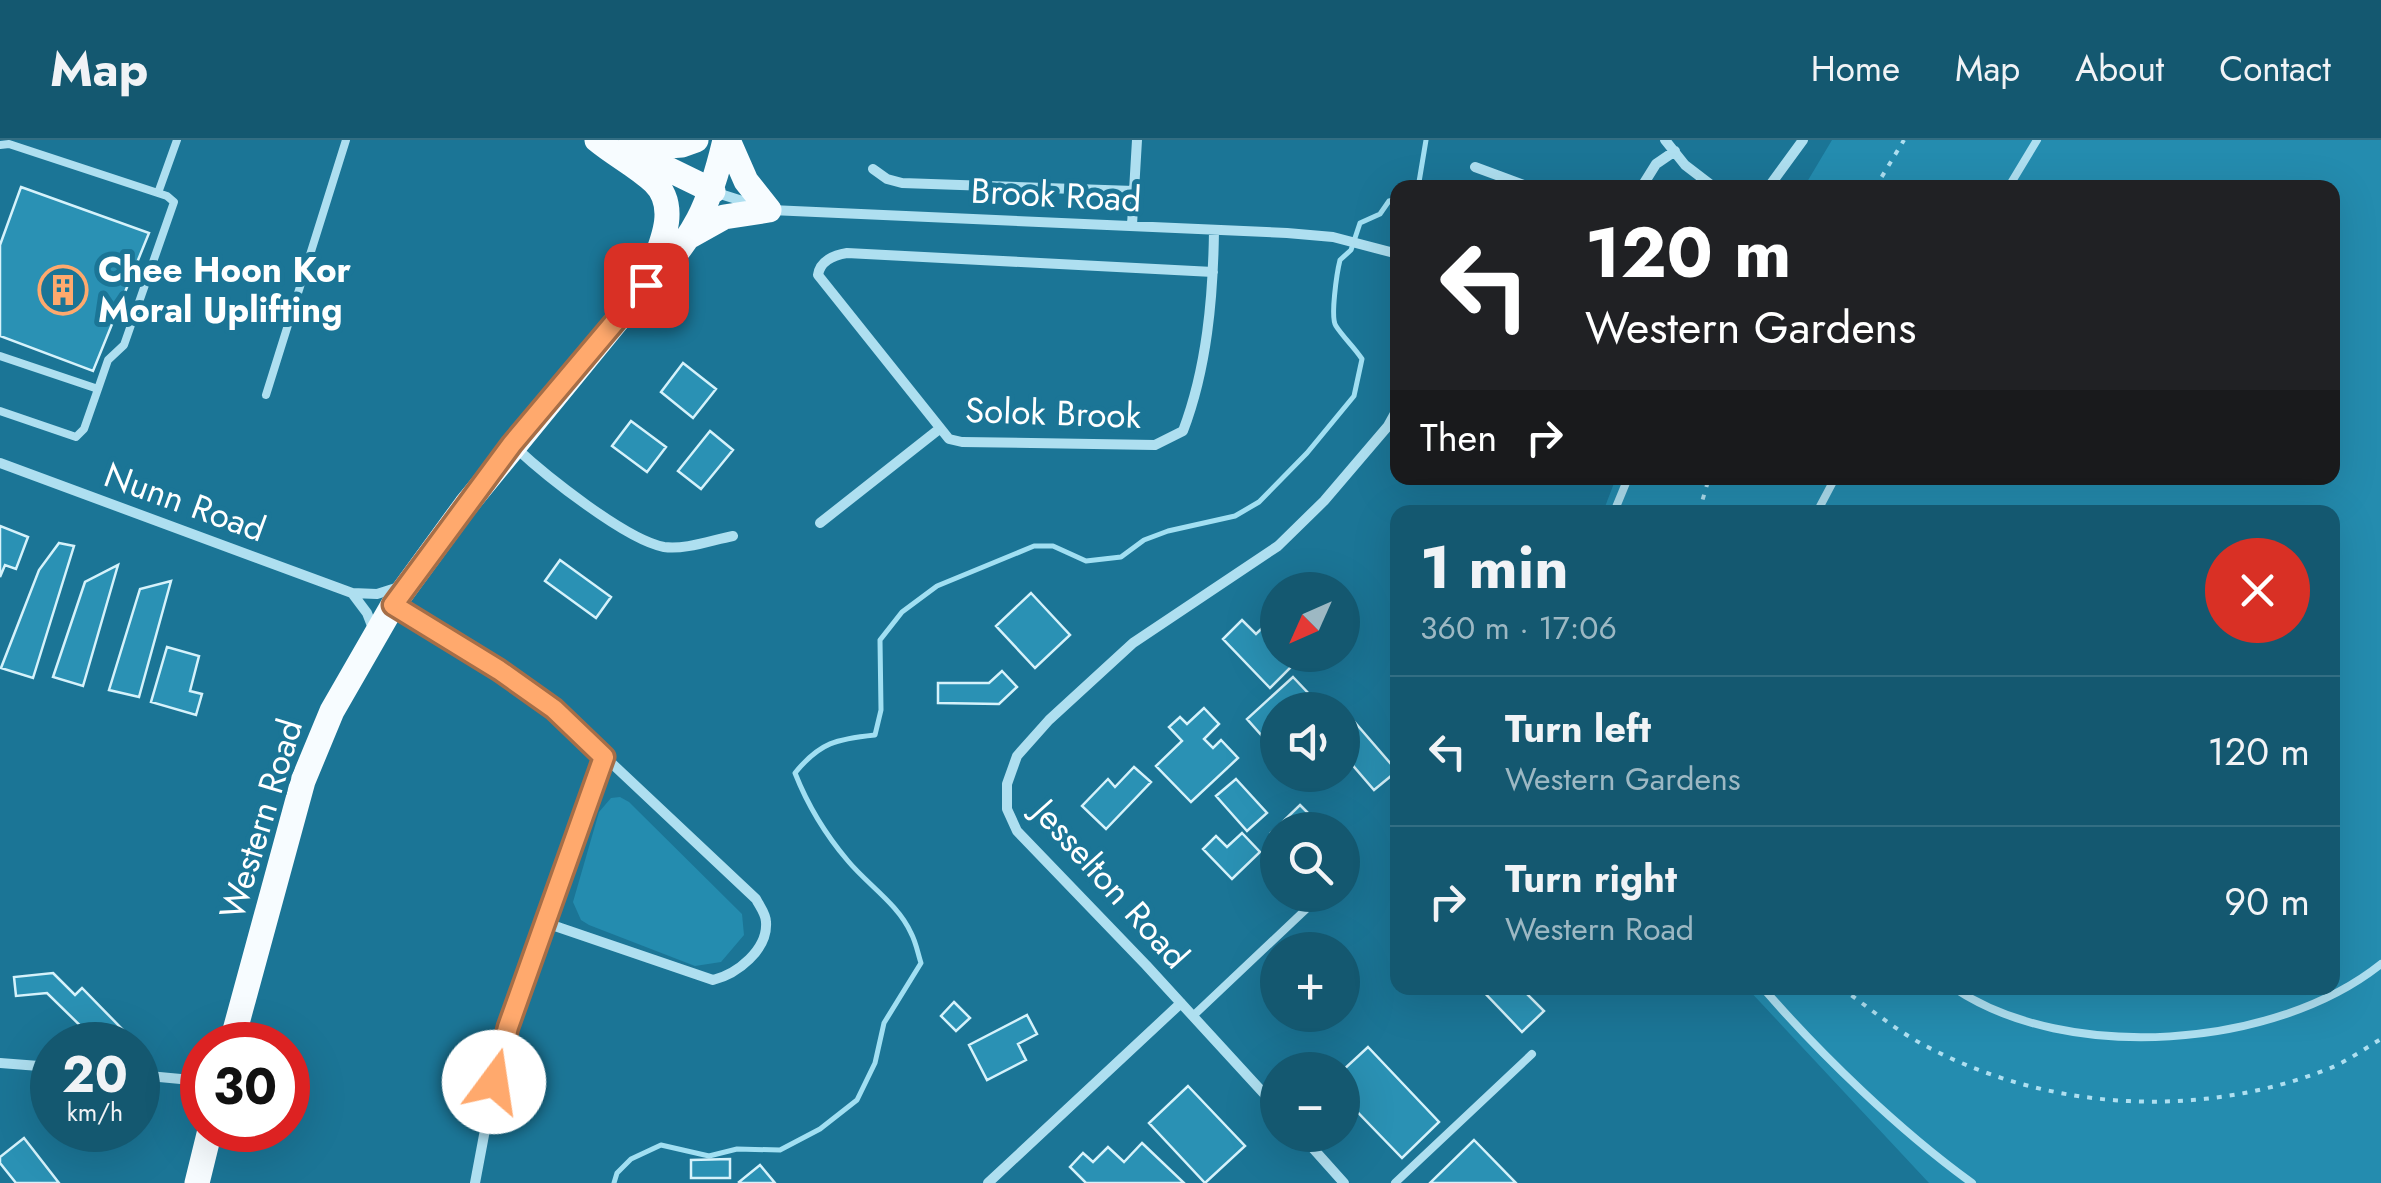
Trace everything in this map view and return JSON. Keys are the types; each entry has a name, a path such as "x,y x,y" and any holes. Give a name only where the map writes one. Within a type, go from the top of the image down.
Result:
{"main road":[{"path":"597,140 653,181 667,203 663,237 646,285"},
{"path":"616,145 682,145 696,140"},
{"path":"726,140 746,182 769,210"},
{"name":"Western Road","path":"237,1022 303,780 332,711 393,605 512,444 646,285 676,258 713,191 726,140"},
{"path":"616,145 713,191"},
{"path":"688,238 724,217 769,210"},
{"path":"197,1183 205,1152"}],"street":[{"path":"1132,225 1137,140"},
{"path":"1665,140 1685,165 1705,180"},
{"path":"1774,180 1802,140"},
{"path":"1645,180 1656,164 1675,152"},
{"path":"1475,167 1510,180"},
{"path":"873,169 902,183 1134,191"},
{"name":"Brook Road","path":"713,191 769,210 1333,237 1390,251"},
{"name":"Solok Brook","path":"1214,231 1214,272 1200,378 1183,431 1155,445 949,440 820,280 819,270 830,259 847,253 1214,272"},
{"name":"Jesselton Road","path":"1260,1090 1018,831 1007,809 1007,784 1017,756 1049,720 1133,643 1278,546 1307,520 1390,422"},
{"name":"Solok Brook","path":"820,523 938,430"},
{"path":"512,444 540,470 649,542 672,548 732,536"},
{"name":"Nunn Road","path":"0,463 352,593"},
{"path":"352,593 377,594 412,579"},
{"path":"352,593 367,613 375,634"},
{"path":"393,605 554,709 756,900 766,919 764,938 740,967 713,980 546,923"},
{"path":"475,1183 508,1027 604,757"},
{"path":"988,1183 1180,1003"},
{"path":"0,1062 30,1065"},
{"path":"1316,1152 1344,1183"}],"lane":[{"path":"158,193 177,140"},
{"path":"266,395 346,140"},
{"path":"2013,180 2036,140"},
{"path":"0,411 76,436 84,429 108,360 124,345 174,206 172,199 158,193 7,143"},
{"path":"0,356 98,389"},
{"path":"1193,1016 1303,912"},
{"path":"2340,988 2381,964"},
{"path":"1769,995 1896,1120 1972,1183"},
{"path":"1964,995 2028,1020 2088,1034 2144,1038 2198,1035 2262,1022 2329,995"},
{"path":"1395,1183 1532,1054"}],"path":[{"path":"1881,180 1904,140"},
{"path":"1851,995 1921,1044 2005,1080 2098,1101 2165,1102 2248,1093 2330,1068 2381,1039"}],"shaded area":[{"path":"1832,140 2381,140 2381,1183 1929,1183 1754,995 2340,995 2340,505 1606,505 1613,485 2340,485 2340,180 1808,180"},
{"path":"620,797 742,914 744,935 721,962 695,966 581,920 573,902 599,812 611,798"}],"building":[{"name":"Chee Hoon Kor Moral Uplifting","path":"21,187 149,233 93,371 0,336 0,245"},
{"path":"683,363 716,389 693,418 661,392"},
{"path":"631,421 666,447 647,472 612,446"},
{"path":"710,431 733,450 701,489 678,471"},
{"path":"0,526 28,537 16,569 5,565 0,577"},
{"path":"59,543 74,546 33,678 1,668 39,570"},
{"path":"560,560 611,597 596,618 545,581"},
{"path":"118,565 83,686 53,677 85,582"},
{"path":"171,581 139,697 109,690 140,589"},
{"path":"1031,593 1070,635 1035,668 996,626"},
{"path":"1242,620 1256,634 1260,630 1260,672 1286,672 1270,688 1223,639"},
{"path":"167,647 199,656 190,691 202,694 196,715 151,702"},
{"path":"1002,671 1017,687 999,704 938,703 938,683 989,683"},
{"path":"1293,677 1307,692 1277,692"},
{"path":"1260,707 1260,734 1247,719"},
{"path":"1204,708 1219,724 1204,739 1213,748 1221,740 1238,758 1191,802 1156,766 1182,741 1169,727 1180,717 1187,724"},
{"path":"1360,728 1390,763 1390,777 1374,790 1360,774"},
{"path":"1134,767 1151,782 1106,829 1082,806 1108,779 1115,787"},
{"path":"1236,779 1266,812 1260,812 1260,819 1247,831 1216,796"},
{"path":"1242,833 1260,852 1232,879 1203,849 1216,836 1227,847"},
{"path":"53,973 75,995 82,988 115,1022 77,1022 47,993 16,996 14,977"},
{"path":"1487,995 1528,995 1544,1011 1522,1032"},
{"path":"954,1002 970,1018 956,1031 941,1016"},
{"path":"1027,1015 1037,1034 1018,1044 1026,1060 987,1080 969,1045"},
{"path":"1368,1047 1439,1122 1402,1158 1360,1115 1360,1054"},
{"path":"1188,1086 1245,1146 1205,1183 1149,1123"},
{"path":"24,1138 30,1152 35,1152 59,1183 16,1183 0,1163 0,1157"},
{"path":"1474,1140 1516,1183 1430,1183"},
{"path":"1142,1143 1184,1183 1086,1183 1070,1167 1083,1153 1093,1162 1108,1147 1124,1162"},
{"path":"730,1159 730,1178 691,1178 691,1160"},
{"path":"760,1165 775,1183 739,1182"}],"waterway":[{"path":"1419,180 1426,140"},
{"path":"614,1183 617,1173 631,1159 661,1145 709,1156 737,1149 780,1150 820,1129 857,1100 875,1063 884,1023 921,963 905,923 832,840 795,773 821,748 875,735 881,710 880,640 902,612 937,586 1034,546 1053,546 1086,561 1121,557 1144,540 1235,516 1259,502 1307,453 1354,396 1362,359 1334,321 1340,260 1351,250 1360,223 1380,214 1390,201"}],"place":[{"name":"Chee Hoon Kor Moral Uplifting","path":"63,290"}],"route":[{"path":"494,1082 508,1027 604,757 554,709 393,605 512,444 646,285"}]}
